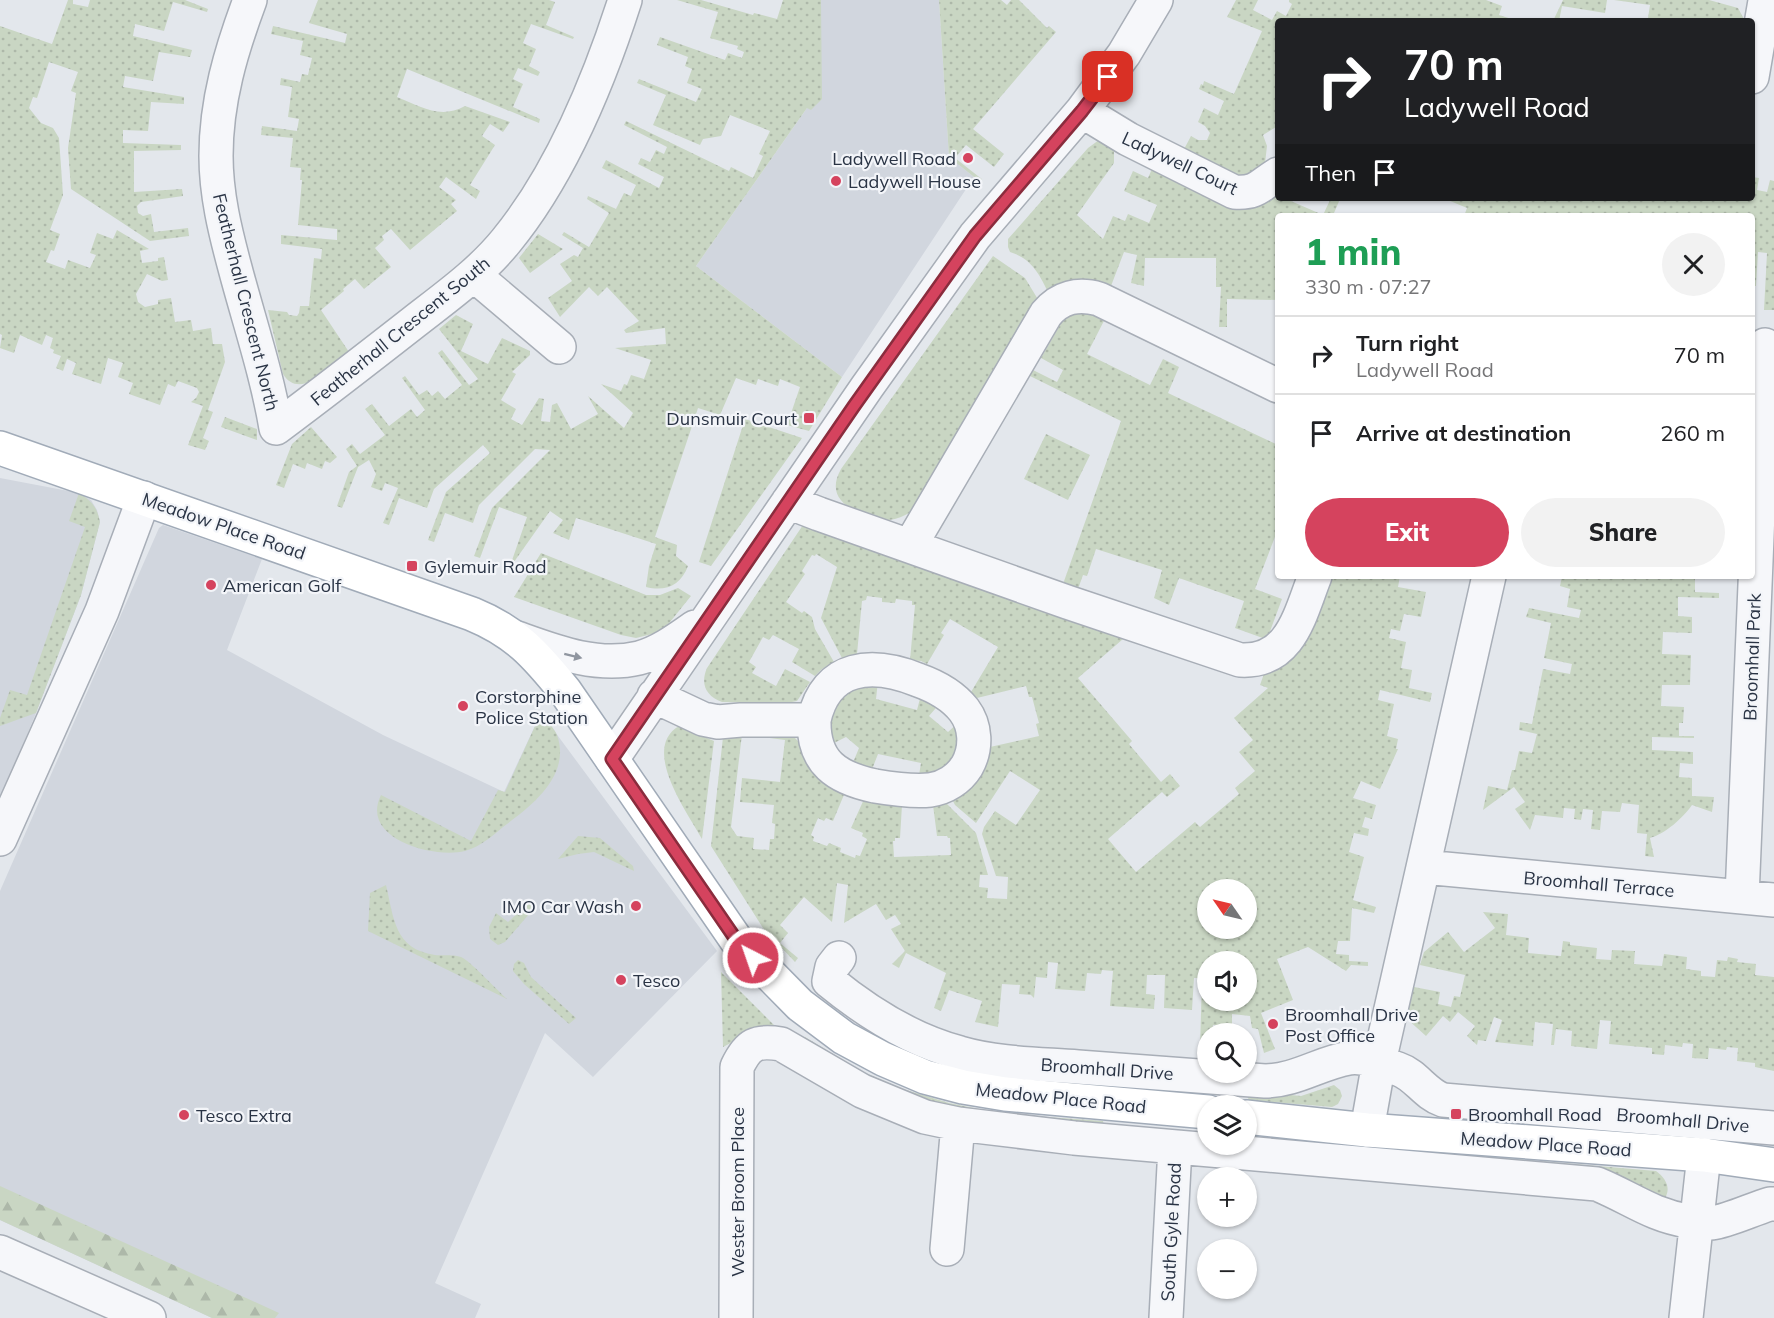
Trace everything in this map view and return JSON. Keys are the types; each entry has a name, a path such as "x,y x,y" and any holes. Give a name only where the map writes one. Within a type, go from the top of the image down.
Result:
{"main road":[{"name":"Meadow Place Road","path":"0,448 472,614 496,624 518,638 543,663 565,691 737,941 800,1005 844,1038 893,1064 925,1077 963,1087 1005,1094 1197,1111"},
{"name":"Meadow Place Road","path":"1257,1117 1367,1130 1704,1155 1774,1165"}],"street":[{"name":"Featherhall Crescent North","path":"250,0 224,77 217,124 216,170 226,234 266,381 276,428"},
{"name":"Featherhall Crescent South","path":"276,428 474,275 499,249 520,223 551,172 593,84 625,0"},
{"path":"612,759 706,619 975,236 1082,111 1124,54 1156,0"},
{"path":"1755,61 1766,2"},
{"name":"Ladywell Court","path":"1082,111 1128,139 1234,192 1251,192 1275,176"},
{"path":"474,275 559,347"},
{"path":"910,546 1046,314 1062,300 1084,296 1099,299 1275,385"},
{"name":"Broomhall Park","path":"1755,571 1764,345"},
{"path":"0,839 102,611 144,498"},
{"path":"788,502 1078,606 1240,660 1263,659 1286,642 1314,579"},
{"path":"1367,1130 1379,1062 1488,579"},
{"name":"Broomhall Park","path":"1742,897 1755,579"},
{"path":"518,638 555,652 584,659 618,661 640,658 669,645 706,619"},
{"path":"867,669 891,672 924,682 958,703 970,719 973,729 973,750 963,771 945,785 926,790 883,787 849,779 837,773 828,764 816,742 814,720 822,696 843,676 867,669"},
{"path":"654,696 703,719 718,722 814,720"},
{"name":"Broomhall Terrace","path":"1424,867 1774,900"},
{"name":"Broomhall Drive","path":"839,958 829,974 829,981 846,995 916,1038 973,1056 1038,1064 1265,1081 1280,1081 1350,1058 1379,1062 1406,1072 1425,1091 1443,1100 1774,1128"},
{"name":"Wester Broom Place","path":"736,1318 737,1067 743,1054 753,1045 765,1042 781,1044 862,1091 926,1117 958,1124"},
{"path":"946,1249 958,1124 1074,1138 1597,1184 1617,1192 1653,1213 1697,1222 1712,1223 1774,1204"},
{"name":"South Gyle Road","path":"1166,1318 1175,1147"},
{"path":"1686,1318 1704,1155"},
{"path":"0,1252 148,1318"}],"shaded area":[{"path":"812,0 939,0 949,157 974,177 842,377 696,266 812,101"},
{"path":"0,478 79,493 91,500 100,522 81,595 0,800"},
{"path":"163,525 262,559 227,650 383,735 504,792 541,713 717,951 593,1077 545,1033 435,1283 481,1304 475,1318 212,1318 0,1220 0,891 159,528"}],"green space":[{"path":"68,0 73,0 73,4 88,7 90,0 185,0 208,9 207,12 173,2 164,31 135,24 133,36 192,50 190,57 159,52 153,81 125,76 123,87 184,97 184,104 151,102 148,131 123,130 123,143 181,145 181,150 134,151 134,192 182,189 183,196 141,202 137,206 138,213 143,216 151,214 154,232 188,228 189,236 150,241 71,189 68,148 76,93 71,91 78,72 49,62 37,98 33,97 29,108 41,123 53,128 59,138 63,195 50,230 60,234 54,251 51,250 46,262 65,269 68,260 90,268 96,255 90,253 97,233 113,239 117,230 149,249 140,251 142,263 158,261 158,258 164,257 168,280 162,281 147,274 136,294 138,302 145,307 158,304 158,300 171,298 175,322 191,320 193,331 211,328 213,344 222,344 225,362 208,410 213,412 203,438 209,441 205,450 188,445 203,406 191,402 199,392 197,388 178,381 175,387 168,384 160,405 129,394 133,383 118,377 123,363 108,358 101,384 72,374 76,363 67,359 63,371 56,368 61,356 53,353 54,350 50,348 53,338 46,335 42,345 20,335 14,353 0,348 2,335 0,334 0,26 52,44"},
{"path":"318,0 549,0 555,2 546,25 574,37 573,39 531,24 523,43 536,49 529,66 540,72 538,76 518,68 513,79 523,84 513,107 540,119 539,123 407,69 397,97 439,112 456,110 465,106 510,122 503,132 490,124 482,136 495,145 470,185 480,191 476,199 446,177 439,187 456,200 451,204 457,211 410,250 391,229 382,236 384,240 375,248 391,267 364,289 355,279 321,310 349,352 326,372 307,383 298,384 290,382 283,374 268,310 287,312 289,315 297,316 300,306 309,306 314,258 321,259 322,249 281,244 281,235 337,240 337,229 298,225 302,180 300,180 301,168 290,167 293,138 261,135 262,126 297,131 299,119 288,117 292,87 280,85 281,78 300,82 302,74 308,75 312,58 300,55 303,41 271,34 273,26 345,43 347,34 309,23"},
{"path":"677,0 701,0 753,15 754,13 777,19 783,0 821,0 822,99 811,110 807,108 696,266 842,377 809,431 787,425 800,387 780,379 778,386 758,379 756,385 736,378 720,415 698,408 655,537 677,545 676,556 688,566 677,582 666,588 646,587 649,566 656,544 576,518 569,540 553,533 563,520 550,511 509,569 527,517 499,507 480,558 474,556 492,508 550,450 535,449 479,505 473,523 445,513 434,542 428,540 446,492 490,453 483,445 434,489 427,508 399,498 389,525 383,523 398,488 385,483 382,491 371,487 376,474 369,460 358,467 342,508 337,506 349,472 357,466 346,449 352,444 360,454 385,435 365,409 372,404 389,426 411,409 417,417 425,410 402,378 405,376 419,395 427,390 432,396 438,391 445,399 462,385 438,353 442,350 469,385 478,379 439,329 456,315 473,324 461,351 488,364 502,338 530,351 530,355 512,372 516,374 501,400 516,409 511,419 522,425 539,398 544,399 541,421 550,422 552,405 557,403 571,429 598,414 588,396 624,428 633,413 601,384 621,391 624,384 627,385 631,375 644,379 651,360 615,348 666,344 665,328 626,333 624,330 639,321 607,287 598,296 589,287 560,317 548,298 572,281 560,264 574,255 578,257 583,248 562,235 564,232 589,247 609,213 587,199 588,196 616,209 624,193 631,196 636,185 602,168 606,160 659,188 664,177 638,164 641,158 650,162 656,150 664,154 667,147 624,125 626,121 729,171 731,167 753,178 763,156 759,154 770,131 730,115 721,136 703,139 700,145 653,125 666,95 637,83 639,79 696,102 702,89 687,83 692,69 685,66 688,57 657,45 660,37 725,60 728,53 742,58 744,52 737,49 738,46 710,38 718,12"},
{"path":"939,0 1001,0 1007,5 1011,0 1019,0 1047,28 1049,26 1056,32 973,129 1004,154 994,167 966,145 955,158 983,180 974,177 949,157"},
{"path":"1236,0 1258,0 1253,10 1272,20 1277,11 1286,16 1292,4 1289,0 1486,0 1502,6 1499,15 1508,18 1275,18 1275,128 1263,135 1267,146 1265,163 1245,181 1182,153 1191,136 1198,140 1207,140 1210,133 1198,122 1204,108 1218,115 1224,101 1199,89 1201,84 1203,85 1204,81 1234,94 1262,31 1227,17"},
{"path":"1563,0 1607,0 1605,13 1562,6 1560,18 1554,18"},
{"path":"1614,0 1709,0 1738,8 1743,18 1648,18 1650,5"},
{"path":"1099,140 1114,147 1114,163 1077,215 1103,239 1113,216 1125,221 1128,214 1149,223 1157,205 1124,191 1133,171 1148,178 1155,162 1263,189 1275,195 1275,201 1291,201 1318,213 1275,213 1275,300 1227,299 1227,327 1219,327 1221,287 1216,287 1216,258 1145,258 1144,286 1131,283 1137,255 1124,252 1111,286 1086,280 1073,284 1051,298 1031,264 1010,252 1008,239 1088,148"},
{"path":"1755,177 1759,178 1757,190 1767,192 1770,180 1774,181 1774,310 1764,310 1767,253 1758,252 1755,286 1755,213 1465,213 1467,208 1450,201 1755,201"},
{"path":"1330,201 1339,201 1334,213 1324,213"},
{"path":"538,234 563,249 530,273 519,258"},
{"path":"993,256 1025,278 1042,306 911,512 895,519 883,520 850,508 844,504 837,492 837,478 841,469"},
{"path":"1077,310 1107,315 1087,354 1150,385 1163,359 1179,367 1168,393 1275,444 1275,537 1255,589 1282,599 1269,634 1271,641 1235,628 1244,601 1179,578 1169,605 1154,598 1162,570 1096,549 1087,576 1083,575 1078,589 1063,584 1121,421 1030,376 1033,370 1057,382 1063,370 1041,358 1064,318"},
{"path":"225,417 257,429 257,440 221,427"},
{"path":"745,419 802,438 711,566 699,562"},
{"path":"311,427 337,457 330,463 325,461 322,469 307,463 305,469 293,464 284,488 276,485 292,444"},
{"path":"1046,434 1090,455 1068,500 1024,479"},
{"path":"79,493 93,505 100,522 81,595 36,713 0,726 0,718 10,690 27,695 85,527 69,521"},
{"path":"803,525 1123,639 1078,678 1132,741 1129,744 1161,782 1170,774 1180,786 1167,797 1162,792 1108,839 1136,872 1195,822 1200,827 1239,794 1235,788 1255,771 1239,752 1253,740 1234,718 1268,688 1260,685 1266,668 1301,647 1308,637 1332,579 1399,579 1398,587 1426,592 1421,617 1404,614 1400,631 1391,629 1389,638 1406,642 1401,668 1412,670 1409,688 1432,693 1430,702 1380,690 1378,700 1394,704 1387,736 1398,739 1396,749 1398,749 1380,789 1361,781 1353,798 1376,805 1372,819 1365,817 1362,827 1369,829 1368,836 1354,833 1349,852 1364,857 1353,900 1376,907 1374,913 1352,908 1350,941 1338,941 1336,954 1349,955 1349,961 1368,962 1368,966 1351,965 1346,971 1308,947 1277,959 1293,1000 1261,1013 1275,1049 1264,1053 1257,1023 1251,1023 1250,1016 1232,1014 1232,1023 1201,1023 1201,1011 1257,1011 1257,951 1197,951 1197,978 1194,978 1192,1010 1164,1008 1165,975 1147,975 1146,994 1155,995 1154,1009 1110,1006 1113,971 1102,970 1101,974 1087,973 1085,991 1055,989 1058,963 1048,962 1047,978 1036,977 1034,998 1031,995 1019,994 1020,985 1002,984 998,1027 975,1022 982,1001 949,990 941,1011 934,1008 946,973 906,953 899,968 892,964 905,951 891,929 901,924 895,915 886,920 876,904 844,923 848,885 837,883 832,922 804,897 780,925 788,933 780,943 798,958 795,962 763,928 711,846 723,737 742,734 731,827 737,836 754,838 753,849 769,850 770,839 774,839 775,824 772,823 774,805 740,802 742,778 780,782 785,740 747,735 793,736 846,790 833,821 818,818 811,835 814,837 813,841 827,846 829,843 841,848 840,852 855,858 856,855 860,856 867,839 862,836 863,833 851,828 865,797 880,803 902,805 900,838 895,838 893,841 894,857 951,855 950,838 937,836 933,805 945,802 976,833 988,875 980,875 979,887 988,888 987,898 1007,899 1008,877 996,876 982,834 984,827 995,811 1016,825 1040,790 1010,771 976,823 953,801 954,798 969,790 980,778 987,764 990,747 1039,736 1036,724 1039,723 1032,697 1029,697 1026,686 977,698 971,692 998,647 950,619 941,633 944,635 927,664 910,660 915,605 912,605 912,601 896,599 895,603 882,602 882,598 867,596 866,600 862,601 857,654 842,658 821,618 837,567 816,554 812,555 802,571 805,574 786,602 812,617 815,629 834,662 815,676 792,662 799,649 773,635 769,640 763,637 749,662 756,667 752,673 776,686 785,669 810,682 797,701 787,703 722,702 708,693 704,679 707,668"},
{"path":"541,553 646,595 660,595 678,588 691,596 666,627 656,633 636,638 621,635 514,597"},
{"path":"1561,579 1695,579 1695,592 1719,593 1719,598 1678,597 1678,616 1692,617 1692,633 1663,632 1662,654 1691,655 1690,685 1662,685 1661,706 1684,707 1683,723 1679,723 1679,736 1694,736 1694,738 1652,737 1652,750 1693,752 1693,764 1680,763 1679,777 1692,778 1692,796 1714,797 1712,812 1692,805 1673,825 1650,838 1654,857 1645,856 1647,834 1637,833 1639,805 1622,803 1620,812 1602,811 1600,830 1591,829 1593,810 1583,809 1581,820 1574,819 1575,809 1564,808 1563,818 1535,815 1530,830 1515,809 1525,802 1514,787 1483,810 1488,786 1507,790 1519,751 1532,753 1537,734 1519,730 1520,722 1532,724 1543,669 1570,674 1572,664 1544,658 1551,623 1526,617 1529,608 1579,618 1581,610 1567,607 1570,589 1560,586"},
{"path":"878,681 876,699 917,710 922,691 941,702 929,716 948,732 959,722 959,762 918,781 921,763 878,754 871,772 852,765 859,748 846,737 830,745 824,710 832,696"},
{"path":"541,713 557,735 560,749 559,763 554,775 547,787 528,807 487,840 465,851 436,852 403,843 380,823 377,810 381,795 471,841 498,790 505,792"},
{"path":"679,726 714,741 702,839 678,798 665,765 664,750 668,736"},
{"path":"578,836 600,838 633,866 634,871 594,852 558,859"},
{"path":"386,885 398,930 411,946 421,952 463,958 507,999 368,931 370,893"},
{"path":"530,902 536,906 505,942 498,945 490,939 489,927 496,913 508,922"},
{"path":"1483,912 1508,914 1506,935 1529,938 1528,953 1561,956 1563,941 1570,942 1570,945 1597,948 1596,959 1611,960 1612,950 1635,951 1634,964 1662,966 1664,954 1687,957 1686,969 1701,971 1701,976 1715,977 1717,960 1727,961 1728,957 1738,959 1737,962 1756,964 1755,975 1774,977 1774,1071 1755,1067 1755,1063 1737,1061 1738,1048 1727,1047 1726,1050 1709,1048 1708,1059 1692,1058 1693,1044 1683,1043 1682,1047 1665,1045 1664,1055 1652,1054 1652,1048 1609,1044 1611,1021 1600,1020 1597,1049 1571,1046 1572,1031 1556,1029 1554,1045 1551,1045 1553,1024 1535,1022 1533,1046 1495,1042 1502,1020 1494,1017 1486,1041 1478,1040 1477,1045 1467,1036 1475,1026 1458,1012 1450,1022 1443,1016 1426,1036 1406,1018 1414,987 1440,992 1438,1004 1451,1007 1454,996 1460,997 1465,975 1420,965 1424,952 1448,932 1464,952 1495,928"},
{"path":"518,960 524,963 531,977 576,1018 569,1024 524,984 513,971 514,964"},
{"path":"721,972 777,1028 758,1029 723,1047"},
{"path":"805,1037 861,1071 903,1089 949,1103 1004,1114 1103,1121 1105,1132 905,1100 799,1048"},
{"path":"1334,1085 1340,1090 1342,1096 1338,1104 1332,1107 1257,1101 1257,1095 1248,1095 1250,1091 1301,1096"},
{"path":"1257,1137 1656,1171 1665,1181 1668,1189 1663,1201 1257,1144"},
{"path":"0,1186 279,1313 275,1318 212,1318 0,1220"}],"place":[{"name":"Ladywell Road","path":"968,158"},
{"name":"Ladywell House","path":"836,181"},
{"name":"Dunsmuir Court","path":"809,418"},
{"name":"Gylemuir Road","path":"412,566"},
{"name":"American Golf","path":"211,585"},
{"name":"Corstorphine Police Station","path":"463,706"},
{"name":"IMO Car Wash","path":"636,906"},
{"name":"Tesco","path":"621,980"},
{"name":"Broomhall Drive Post Office","path":"1273,1024"},
{"name":"Broomhall Road","path":"1456,1114"},
{"name":"Tesco Extra","path":"184,1115"}],"route":[{"path":"753,958 737,941 612,759 706,619 975,236 1082,111 1108,77"}]}
